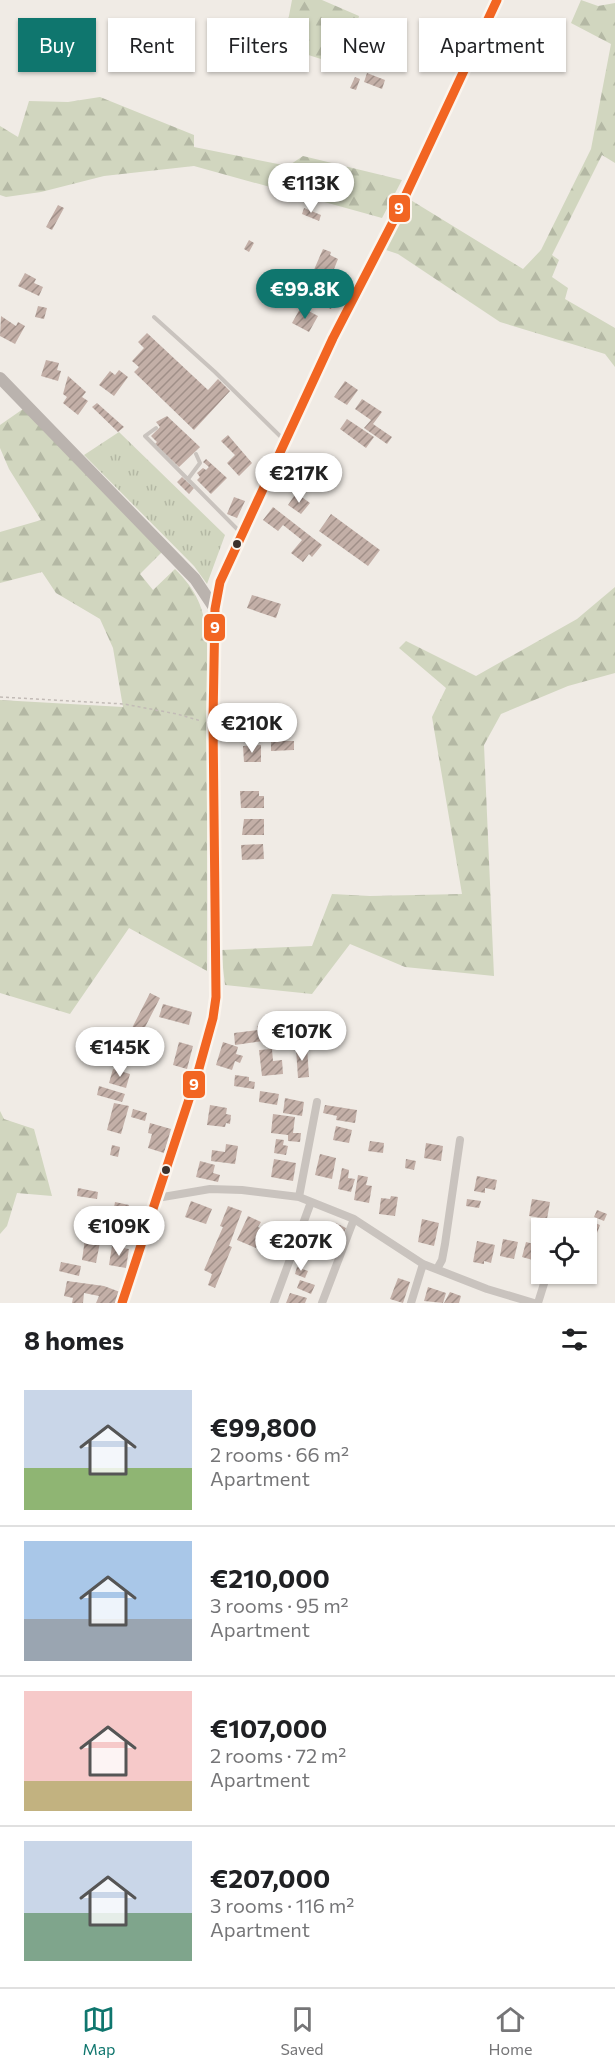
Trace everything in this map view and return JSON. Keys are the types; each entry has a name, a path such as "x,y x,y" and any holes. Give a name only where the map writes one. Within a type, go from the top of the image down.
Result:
{"main road":[{"path":"122,1303 201,1062 216,997 214,609 220,582 333,338 414,178 497,0"},
{"path":"0,378 195,579 214,609"}],"street":[{"path":"299,1197 317,1102"},
{"path":"437,1269 442,1260 445,1244 460,1140"},
{"path":"157,1197 210,1190 242,1190 299,1197 354,1219 423,1263 487,1289 536,1303 543,1284"},
{"path":"274,1303 311,1202"},
{"path":"322,1303 354,1219"},
{"path":"411,1303 423,1263"}],"lane":[{"path":"154,317 215,372 285,441"},
{"path":"156,428 146,436 242,534"},
{"path":"188,479 200,463 196,454"}],"path":[{"path":"0,697 124,704 177,714 200,721 213,720"}],"green space":[{"path":"292,0 322,0 359,16 359,18 321,18 321,59 309,55 309,18 289,18"},
{"path":"581,0 598,6 615,3 615,163 602,155 552,255 559,260 552,277 568,288 565,299 615,328 615,367 605,354 500,322 398,254 386,250 409,199 523,269 541,250 591,149 611,44 571,23"},
{"path":"100,97 194,135 194,147 288,166 303,156 402,180 382,218 194,166 104,176 41,192 6,197 0,195 0,126 18,137 29,101 68,102"},
{"path":"23,409 162,552 140,574 153,590 175,569 189,585 198,600 207,638 207,971 129,928 70,1014 0,993 0,700 123,707 113,648 100,619 56,593 42,572 0,583 0,532 41,520 9,469 0,448 0,425"},
{"path":"119,432 225,535 207,584 194,566 84,455"},
{"path":"615,587 615,673 568,686 501,714 484,745 494,976 405,967 350,944 312,994 225,985 221,950 312,946 332,894 370,896 462,894 432,717 446,688 399,648 406,641 476,676 577,619"},
{"path":"0,1111 4,1119 34,1129 52,1196 17,1193 7,1226 0,1234"}],"building":[{"path":"367,73 385,80 382,89 364,82"},
{"path":"355,77 360,79 356,90 350,88"},
{"path":"58,205 64,208 52,230 46,227"},
{"path":"304,208 321,215 319,221 302,214"},
{"path":"249,240 254,243 249,252 244,249"},
{"path":"323,249 331,252 330,255 338,259 332,274 323,270 322,275 313,272"},
{"path":"25,273 36,279 34,283 43,287 39,296 18,286"},
{"path":"295,281 306,285 300,298 282,289 284,284 292,288"},
{"path":"320,288 337,295 331,309 314,302"},
{"path":"280,291 289,297 286,303 276,297"},
{"path":"38,306 47,308 44,319 35,317"},
{"path":"301,307 318,316 309,332 292,323"},
{"path":"1,316 16,326 18,322 25,326 15,344 0,336"},
{"path":"147,333 208,390 218,379 230,391 194,430 134,372 139,367 132,361 144,348 138,342"},
{"path":"46,360 59,363 57,370 61,371 58,381 41,376"},
{"path":"119,370 128,377 114,396 99,385 110,371 115,375"},
{"path":"68,376 86,392 82,397 88,401 78,415 63,403 67,397 63,394"},
{"path":"345,381 358,390 347,405 334,397"},
{"path":"362,399 382,412 373,424 392,437 387,444 364,428 371,420 355,409"},
{"path":"97,403 124,427 118,432 92,407"},
{"path":"167,416 200,447 179,467 155,444 157,442 151,436 160,427 156,422"},
{"path":"347,419 374,437 366,448 340,429"},
{"path":"228,435 252,463 239,476 227,463 235,455 221,441"},
{"path":"206,459 227,478 211,494 197,480 200,477 197,473 209,467 203,462"},
{"path":"182,477 194,488 189,494 177,482"},
{"path":"296,493 310,503 301,514 288,505"},
{"path":"234,497 245,501 237,518 227,514"},
{"path":"273,507 322,545 312,557 309,554 303,562 291,553 302,540 283,525 278,531 263,520"},
{"path":"331,514 380,550 368,566 319,531"},
{"path":"252,595 281,604 276,618 247,608"},
{"path":"271,741 294,741 294,750 271,751"},
{"path":"261,745 261,762 244,762 243,746"},
{"path":"240,791 259,791 259,796 264,796 264,808 241,808"},
{"path":"244,819 264,819 264,835 242,835"},
{"path":"263,844 264,859 242,860 241,845"},
{"path":"150,993 160,998 142,1033 132,1028"},
{"path":"163,1004 192,1012 189,1025 159,1017"},
{"path":"270,1025 271,1036 262,1037 263,1041 235,1045 234,1033 258,1030 257,1026"},
{"path":"179,1042 193,1046 187,1069 173,1065"},
{"path":"223,1042 238,1047 236,1054 243,1056 240,1063 235,1061 232,1070 216,1065"},
{"path":"307,1047 309,1077 298,1078 296,1048"},
{"path":"272,1049 273,1061 282,1060 283,1074 262,1076 259,1050"},
{"path":"113,1069 130,1074 126,1088 109,1083"},
{"path":"235,1075 249,1077 249,1081 255,1082 254,1089 234,1086"},
{"path":"99,1086 125,1094 122,1102 97,1095"},
{"path":"260,1091 279,1094 277,1105 259,1102"},
{"path":"285,1098 304,1102 302,1116 283,1113"},
{"path":"114,1103 129,1106 121,1134 107,1130"},
{"path":"210,1105 227,1108 226,1114 231,1115 230,1124 226,1123 225,1127 207,1125"},
{"path":"325,1105 357,1110 355,1123 336,1120 337,1116 323,1113"},
{"path":"133,1109 147,1113 145,1121 131,1117"},
{"path":"273,1114 295,1117 293,1133 301,1133 300,1142 288,1141 288,1135 271,1133"},
{"path":"150,1123 171,1129 164,1153 148,1148 152,1134 148,1133"},
{"path":"336,1126 352,1130 349,1143 333,1140"},
{"path":"276,1139 284,1140 283,1145 288,1146 286,1155 274,1153"},
{"path":"370,1141 384,1143 383,1153 368,1151"},
{"path":"426,1143 443,1146 441,1161 424,1158"},
{"path":"226,1144 238,1146 235,1164 211,1161 212,1150 225,1152"},
{"path":"112,1145 120,1147 118,1157 110,1155"},
{"path":"320,1154 336,1158 332,1179 315,1175"},
{"path":"274,1159 296,1163 293,1181 271,1177"},
{"path":"406,1159 416,1161 414,1170 405,1168"},
{"path":"200,1161 215,1165 213,1173 220,1175 218,1182 196,1177"},
{"path":"342,1168 349,1170 348,1178 355,1179 351,1192 338,1189"},
{"path":"358,1175 368,1177 366,1185 372,1186 369,1203 354,1200"},
{"path":"477,1176 497,1180 495,1190 485,1188 485,1193 474,1191"},
{"path":"78,1188 98,1192 97,1199 77,1196"},
{"path":"391,1196 398,1197 395,1216 379,1214 381,1198 390,1199"},
{"path":"467,1199 481,1201 479,1208 466,1206"},
{"path":"532,1199 550,1202 547,1218 529,1216"},
{"path":"191,1201 212,1209 206,1224 185,1217"},
{"path":"115,1202 129,1205 127,1216 113,1213"},
{"path":"228,1206 242,1211 229,1246 232,1247 215,1288 208,1285 212,1274 204,1270 223,1227 220,1226"},
{"path":"597,1210 607,1214 604,1221 594,1217"},
{"path":"248,1216 261,1222 258,1227 264,1230 256,1248 237,1240"},
{"path":"422,1219 439,1223 434,1246 418,1242"},
{"path":"324,1223 333,1227 325,1246 311,1240 317,1225 322,1227"},
{"path":"336,1223 346,1228 340,1241 330,1237"},
{"path":"85,1239 100,1242 96,1263 82,1260"},
{"path":"503,1239 518,1242 514,1259 500,1256"},
{"path":"477,1241 495,1245 491,1263 473,1262"},
{"path":"526,1242 531,1243 531,1260 522,1257"},
{"path":"112,1246 129,1249 126,1268 109,1265"},
{"path":"61,1262 81,1266 79,1276 59,1271"},
{"path":"297,1267 308,1271 305,1278 295,1274"},
{"path":"398,1278 410,1282 403,1303 390,1299"},
{"path":"300,1280 315,1285 311,1294 297,1288"},
{"path":"67,1281 104,1286 120,1292 116,1303 96,1303 99,1296 84,1293 83,1303 72,1303 73,1298 64,1296"},
{"path":"428,1287 446,1293 443,1303 424,1301"},
{"path":"450,1292 461,1296 459,1303 444,1303"},
{"path":"290,1293 307,1298 305,1303 286,1303"}],"transit line":[{"name":"9","path":"122,1303 198,1072 213,1018 216,997 213,720 215,609 220,582 333,338 394,220 497,0"}]}
